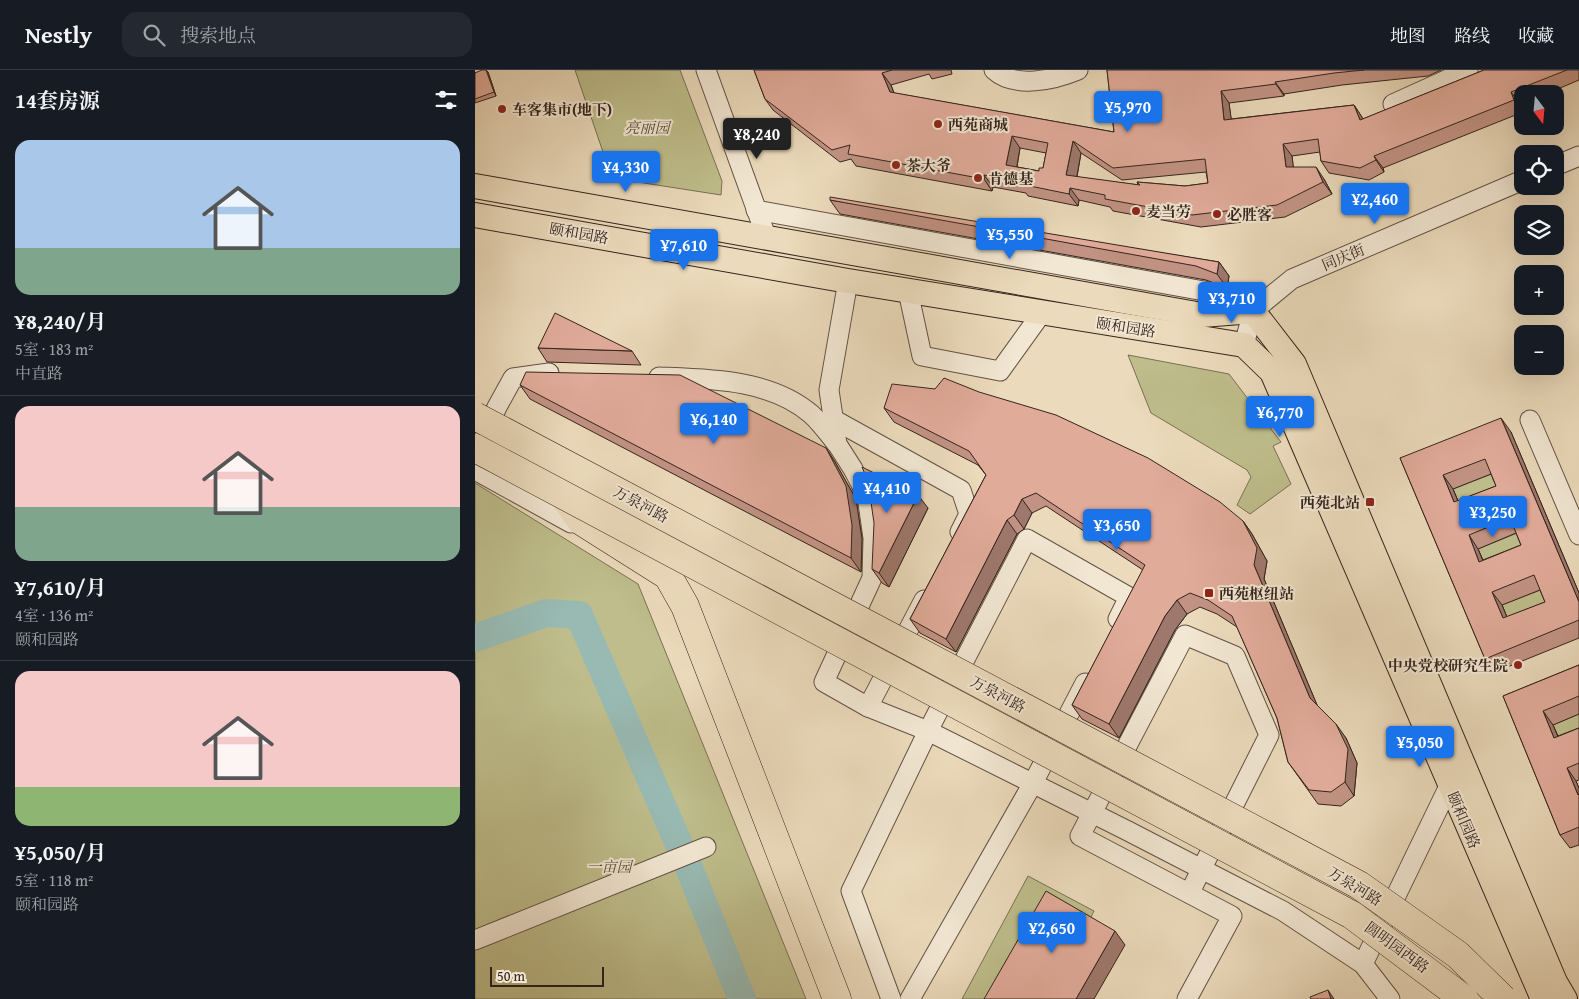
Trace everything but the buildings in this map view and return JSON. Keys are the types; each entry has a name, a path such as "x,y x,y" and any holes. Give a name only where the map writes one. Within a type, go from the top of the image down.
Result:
{"highway":[{"name":"万泉河路","path":"475,416 1359,885 1458,955 1503,999"},
{"name":"万泉河路","path":"475,448 568,511 1352,915"},
{"path":"568,511 668,576 685,606 837,999"},
{"name":"圆明园西路","path":"1352,915 1464,999"}],"main road":[{"name":"颐和园路","path":"475,186 766,236 1202,315 1253,311 1294,364 1555,982 1565,999"},
{"name":"颐和园路","path":"475,215 1041,314 1245,345 1272,372 1449,786 1543,999"}],"street":[{"path":"706,70 766,236"},
{"path":"994,70 1001,76 1019,81 1059,78 1078,70"},
{"path":"1393,104 1468,70"},
{"path":"1564,162 1579,156"},
{"name":"同庆街","path":"1253,311 1292,279 1514,184"},
{"path":"757,210 1204,291 1253,311 1245,345"},
{"path":"837,444 831,418 829,390 848,281"},
{"path":"908,291 922,356 1000,371 1041,314"},
{"path":"475,458 497,407 513,378 541,373 569,374"},
{"path":"644,377 718,379 771,391 810,413 837,444 853,469 867,496 873,538 872,578 824,682 868,707 928,732 1033,783 1283,911 1363,964 1390,999"},
{"path":"831,418 961,490 969,514 952,548"},
{"path":"1530,420 1579,535"},
{"path":"475,470 568,511"},
{"path":"891,999 851,891 928,732 1027,539 1129,597 1110,634"},
{"path":"868,707 932,586"},
{"path":"1187,999 1232,916 1190,892 1080,836 1185,635 1235,656 1269,736 1190,892"},
{"path":"910,999 1033,783 1093,666"},
{"path":"1363,964 1449,786"},
{"path":"475,940 706,847"}],"green space":[{"name":"亮丽园","path":"575,70 680,70 722,181 721,195 599,176 603,152"},
{"path":"1128,355 1229,374 1281,442 1273,446 1291,484 1250,514 1237,505 1251,477 1247,470 1151,413"},
{"path":"1494,473 1505,500 1464,516 1453,489"},
{"name":"一亩园","path":"475,483 638,584 806,999 475,999"},
{"path":"1520,532 1531,559 1489,575 1478,549"},
{"path":"1543,589 1554,616 1513,632 1502,605"},
{"path":"1579,714 1579,745 1564,751 1553,725"},
{"path":"1028,876 1094,911 1088,923 1002,999 962,999"}],"waterway":[{"path":"475,638 546,613 579,615 685,858 742,999"}],"place":[{"name":"车客集市(地下)","path":"502,109"},
{"name":"西苑商城","path":"938,124"},
{"name":"茶大爷","path":"896,165"},
{"name":"肯德基","path":"978,178"},
{"name":"麦当劳","path":"1136,211"},
{"name":"必胜客","path":"1217,214"},
{"name":"西苑北站","path":"1370,502"},
{"name":"西苑枢纽站","path":"1209,593"},
{"name":"中央党校研究生院","path":"1518,665"}]}
